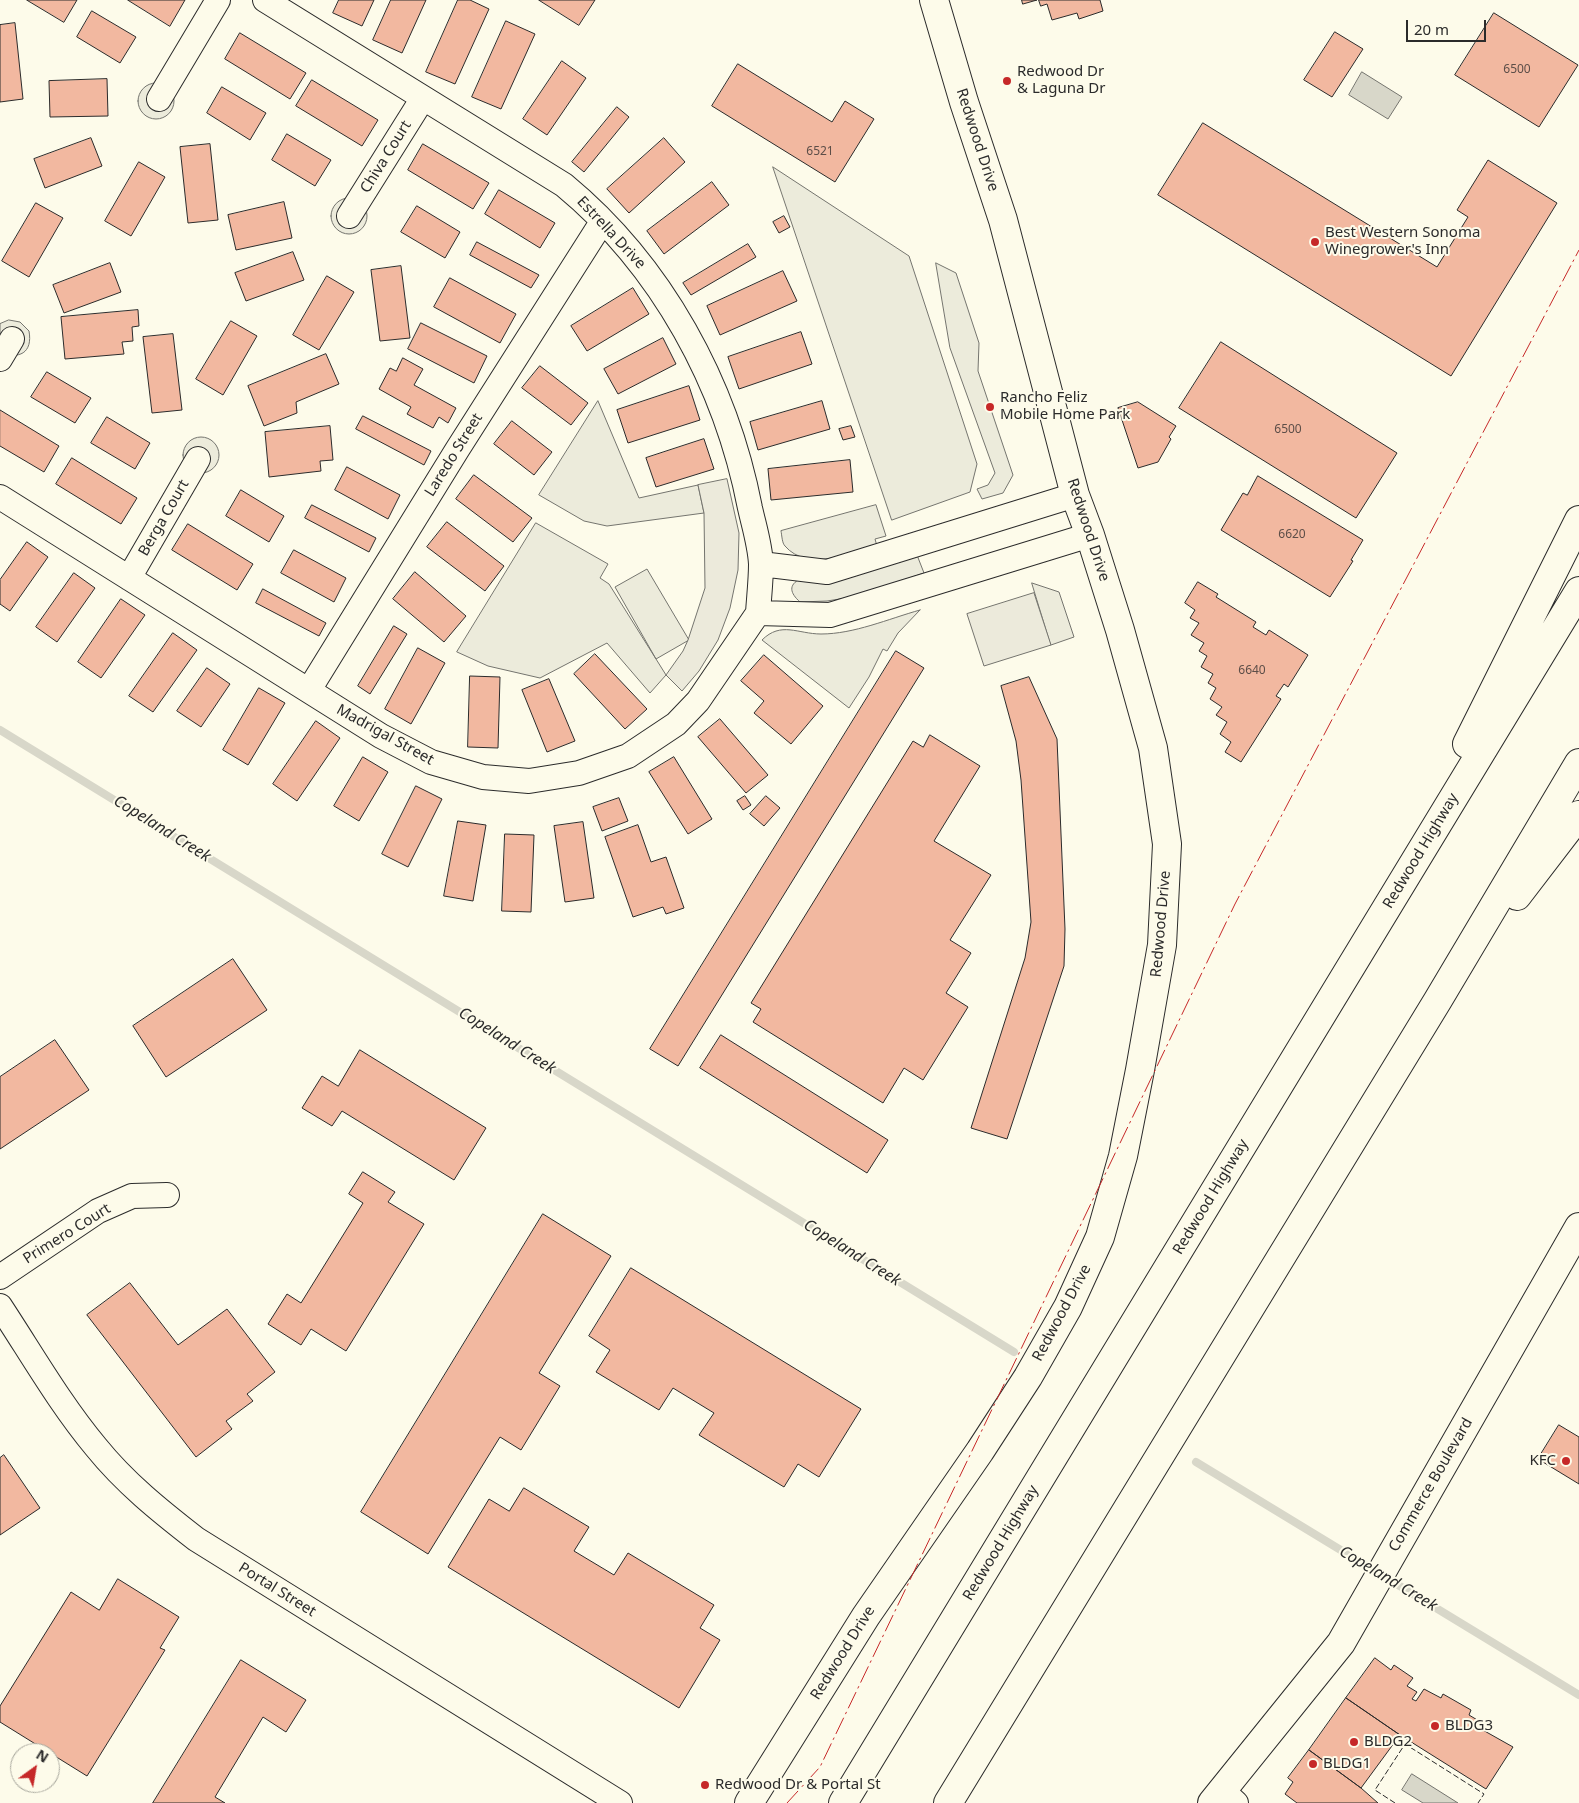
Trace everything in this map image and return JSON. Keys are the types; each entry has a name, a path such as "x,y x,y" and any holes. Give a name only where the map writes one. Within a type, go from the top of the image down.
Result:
{"main road":[{"name":"Redwood Drive","path":"749,1803 866,1616 980,1451 1028,1377 1068,1307 1100,1237 1123,1156 1162,945 1167,844 1153,748 1120,630 1090,535 1075,495 1002,220 934,0"},
{"path":"1379,920 1579,520"},
{"name":"Redwood Highway","path":"843,1803 1579,591"},
{"path":"948,1803 1284,1249 1438,1000 1579,763"},
{"path":"1438,1000 1579,815"},
{"name":"Commerce Boulevard","path":"1224,1799 1341,1643 1579,1227"}],"street":[{"path":"159,99 218,0"},
{"name":"Estrella Drive","path":"265,0 564,185 588,205 636,258 672,308 703,364 739,456 760,564 758,613"},
{"name":"Chiva Court","path":"349,216 423,98"},
{"name":"Laredo Street","path":"309,690 457,450 602,222"},
{"path":"0,359 12,339"},
{"name":"Berga Court","path":"129,578 198,459"},
{"path":"760,564 827,572 1075,495"},
{"name":"Madrigal Street","path":"0,497 367,728 431,762 483,777 529,781 578,773 628,756 676,724 698,701 758,613"},
{"path":"758,613 830,616 1090,535"},
{"name":"Primero Court","path":"0,1277 98,1211 132,1196 167,1195"},
{"name":"Portal Street","path":"0,1306 73,1418 121,1475 150,1504 204,1544 620,1803"}],"shaded area":[{"path":"1362,72 1402,97 1388,119 1349,95"},
{"path":"156,83 163,84 169,88 173,94 173,108 169,114 163,118 156,119 149,118 143,114 139,108 138,101 139,94 143,88 149,84"},
{"path":"773,167 909,256 977,464 970,492 892,520"},
{"path":"349,198 356,199 362,203 366,209 366,223 362,229 356,233 349,234 342,233 336,229 332,223 331,216 332,209 336,203 342,199"},
{"path":"936,263 956,273 979,343 978,371 1013,475 1003,493 982,499 977,489 988,485 995,473 950,348"},
{"path":"9,320 20,322 29,331 29,345 19,355 0,352 0,324"},
{"path":"598,401 639,498 698,485 704,513 607,526 584,521 539,495"},
{"path":"201,437 208,438 214,442 218,448 218,462 214,468 208,472 201,473 194,472 188,468 184,462 183,455 184,448 188,442 194,438"},
{"path":"727,479 739,533 738,570 730,608 718,640 699,671 682,691 666,675 683,651 688,640 705,588 704,513 698,485"},
{"path":"876,505 886,536 875,539 877,546 842,556 817,559 805,558 794,554 783,543 781,531"},
{"path":"536,523 608,564 600,578 609,584 666,675 650,693 607,643 540,678 488,666 457,652"},
{"path":"917,555 924,573 858,596 827,601 800,602 792,592 792,587 800,579"},
{"path":"647,569 689,640 656,659 615,587"},
{"path":"1032,583 1059,592 1074,637 1051,645"},
{"path":"1034,593 1051,645 984,666 967,614"},
{"path":"920,610 898,633 887,651 883,649 869,677 849,708 762,640 769,634 783,630 821,634 846,632"},
{"path":"1412,1774 1458,1803 1423,1803 1402,1790"}],"building":[{"path":"27,0 77,0 64,22"},
{"path":"128,0 185,0 170,26"},
{"path":"339,0 374,0 362,26 333,13"},
{"path":"391,0 426,0 402,53 373,40"},
{"path":"458,0 470,0 489,9 455,84 426,72"},
{"path":"539,0 595,0 579,25"},
{"path":"1022,0 1037,0 1023,4"},
{"path":"1039,0 1100,0 1103,11 1079,19 1077,13 1052,20 1047,4 1041,6"},
{"path":"92,11 136,37 120,63 77,37"},
{"path":"1494,13 1578,65 1539,127 1455,75"},
{"path":"506,21 535,34 501,109 472,97"},
{"path":"15,23 23,99 0,102 0,25"},
{"path":"1335,32 1363,49 1332,97 1304,80"},
{"path":"240,33 306,73 290,99 225,59"},
{"path":"562,61 586,78 547,135 523,119"},
{"path":"738,64 832,122 845,101 874,119 835,182 712,106"},
{"path":"107,79 108,116 50,117 49,81"},
{"path":"312,80 378,120 362,146 296,106"},
{"path":"222,87 266,113 250,140 207,113"},
{"path":"617,107 629,117 584,172 572,162"},
{"name":"Best Western Sonoma Winegrower's Inn","path":"1203,123 1437,267 1468,217 1457,210 1488,160 1557,203 1451,376 1158,195"},
{"path":"287,134 331,160 315,186 272,160"},
{"path":"91,138 102,166 45,188 34,159"},
{"path":"664,138 685,162 629,213 607,189"},
{"path":"210,144 218,220 188,223 180,147"},
{"path":"423,144 489,183 473,209 408,170"},
{"path":"139,162 165,177 131,236 105,221"},
{"path":"712,182 729,205 664,254 647,231"},
{"path":"499,190 555,223 540,248 485,214"},
{"path":"284,202 292,238 236,250 228,215"},
{"path":"36,203 63,218 29,277 2,261"},
{"path":"417,206 460,232 445,258 401,232"},
{"path":"784,216 790,227 779,233 773,222"},
{"path":"477,242 539,275 531,288 470,255"},
{"path":"748,244 756,257 691,295 683,283"},
{"path":"293,252 304,280 246,301 235,273"},
{"path":"110,263 121,292 64,313 53,285"},
{"path":"401,266 410,338 380,341 371,270"},
{"path":"783,271 797,301 720,335 707,306"},
{"path":"327,276 354,292 319,350 293,335"},
{"path":"450,278 516,314 500,343 434,307"},
{"path":"633,288 649,314 587,351 571,326"},
{"path":"138,310 139,326 132,327 133,341 122,342 124,354 65,359 61,317"},
{"path":"231,321 257,336 223,395 196,379"},
{"path":"421,323 487,356 474,383 408,349"},
{"path":"801,332 812,364 739,389 728,357"},
{"path":"173,334 182,410 152,413 143,337"},
{"path":"663,338 676,364 618,394 604,369"},
{"path":"1221,342 1397,453 1356,518 1179,408"},
{"path":"326,354 339,384 296,402 297,413 264,426 248,386"},
{"path":"403,358 423,369 414,385 456,408 448,423 439,417 433,428 407,414 411,407 379,389 390,368 396,371"},
{"path":"540,366 588,403 571,425 522,388"},
{"path":"47,372 91,398 75,423 31,397"},
{"path":"689,386 700,420 628,443 617,410"},
{"path":"822,401 830,429 758,450 750,422"},
{"path":"1138,402 1176,426 1158,462 1138,468 1118,408"},
{"path":"0,410 59,446 44,472 0,446"},
{"path":"363,416 431,451 424,465 356,429"},
{"path":"107,417 150,443 135,469 91,443"},
{"path":"512,421 552,452 534,475 494,444"},
{"path":"330,426 333,460 320,461 321,471 269,477 265,432"},
{"path":"851,426 855,437 843,440 839,429"},
{"path":"704,439 714,469 656,487 646,458"},
{"path":"72,458 137,498 121,524 56,484"},
{"path":"850,460 853,492 771,500 768,469"},
{"path":"347,467 400,495 388,519 335,490"},
{"path":"474,475 532,518 513,542 456,499"},
{"path":"1258,476 1363,540 1351,560 1353,561 1330,597 1221,530 1243,493 1247,495"},
{"path":"241,490 284,516 269,542 226,516"},
{"path":"312,505 376,538 369,552 305,518"},
{"path":"447,522 504,566 485,591 427,547"},
{"path":"188,524 253,564 237,590 172,550"},
{"path":"27,542 48,557 10,611 0,604 0,580"},
{"path":"294,550 346,578 334,602 281,573"},
{"path":"415,572 466,616 444,642 393,599"},
{"path":"74,573 95,588 57,642 36,627"},
{"path":"1198,582 1218,594 1216,597 1256,622 1253,627 1266,635 1269,630 1308,655 1288,687 1284,684 1276,696 1281,699 1241,762 1225,752 1231,742 1220,734 1227,722 1216,715 1222,707 1210,699 1216,688 1208,683 1213,674 1201,667 1207,656 1199,651 1204,643 1191,635 1199,623 1190,618 1195,610 1185,603"},
{"path":"263,589 326,623 319,636 256,603"},
{"path":"121,599 145,615 101,678 78,662"},
{"path":"394,626 407,634 370,694 358,686"},
{"path":"173,633 197,650 153,712 129,696"},
{"path":"418,648 445,663 411,724 385,709"},
{"path":"896,651 924,668 678,1066 650,1049"},
{"path":"595,654 647,709 625,729 574,674"},
{"path":"764,655 823,706 791,744 754,713 764,701 741,681"},
{"path":"207,668 230,684 201,727 177,711"},
{"path":"470,676 500,677 498,748 468,747"},
{"path":"1029,677 1057,739 1065,929 1064,966 1007,1139 971,1128 1025,958 1031,922 1021,780 1016,741 1001,686"},
{"path":"549,679 575,741 547,752 522,690"},
{"path":"259,688 285,703 248,765 223,750"},
{"path":"720,719 768,775 746,793 698,737"},
{"path":"316,721 340,738 297,801 273,784"},
{"path":"930,735 980,766 934,841 991,875 950,940 971,953 946,993 968,1007 923,1080 904,1068 883,1103 753,1022 761,1009 751,1003 913,741 923,747"},
{"path":"363,757 388,772 359,821 334,806"},
{"path":"674,757 712,819 688,834 649,772"},
{"path":"416,786 442,799 408,867 382,854"},
{"path":"745,796 751,805 743,810 737,801"},
{"path":"766,796 780,808 764,826 750,814"},
{"path":"619,798 628,821 602,831 593,807"},
{"path":"458,821 486,825 473,901 444,896"},
{"path":"583,822 594,898 565,902 554,826"},
{"path":"638,825 651,862 666,857 684,908 666,914 663,907 633,917 605,837"},
{"path":"505,834 534,835 531,912 502,911"},
{"path":"233,959 267,1010 166,1077 133,1026"},
{"path":"721,1035 888,1140 867,1173 700,1068"},
{"path":"55,1040 89,1090 0,1149 0,1077"},
{"path":"360,1050 486,1128 454,1180 342,1111 332,1126 302,1108 322,1076 338,1086"},
{"path":"363,1172 395,1192 388,1202 424,1224 346,1351 311,1329 301,1345 268,1324 287,1294 301,1303 363,1203 349,1194"},
{"path":"543,1214 611,1256 539,1373 560,1386 521,1450 500,1437 428,1554 361,1512"},
{"path":"631,1268 861,1409 819,1477 798,1464 784,1487 699,1435 714,1413 673,1388 659,1410 596,1372 610,1350 589,1336"},
{"path":"130,1283 178,1345 227,1309 275,1372 247,1394 253,1401 226,1421 232,1429 196,1457 87,1315"},
{"path":"1559,1425 1579,1437 1579,1484 1538,1459"},
{"path":"4,1455 40,1508 0,1535 0,1458"},
{"path":"524,1488 589,1527 574,1551 614,1575 628,1553 714,1605 700,1628 720,1640 679,1708 448,1567 489,1499 509,1511"},
{"path":"118,1579 179,1617 160,1648 165,1650 87,1776 60,1759 60,1743 34,1743 0,1722 0,1706 71,1592 99,1610"},
{"name":"BLDG3","path":"1375,1658 1391,1670 1394,1665 1413,1678 1407,1686 1417,1692 1412,1699 1416,1701 1424,1689 1441,1698 1443,1694 1471,1710 1469,1715 1484,1724 1481,1729 1513,1747 1486,1789 1400,1735 1346,1698"},
{"path":"241,1660 306,1700 286,1732 263,1717 215,1797 225,1803 153,1803"},
{"name":"BLDG2","path":"1346,1698 1400,1735 1361,1788 1309,1750"},
{"name":"BLDG1","path":"1309,1750 1361,1788 1378,1803 1297,1803 1285,1794 1293,1782 1288,1778"}],"waterway":[{"name":"Copeland Creek","path":"0,730 1014,1352"},
{"name":"Copeland Creek","path":"1196,1462 1579,1695"}],"fence":[{"path":"1395,1803 1375,1790 1405,1744 1484,1794 1478,1803"}],"power":[{"path":"787,1803 820,1767 1235,904 1579,250"}],"place":[{"name":"Redwood Dr & Laguna Dr","path":"1007,81"},
{"name":"Best Western Sonoma Winegrower's Inn","path":"1315,242"},
{"name":"Rancho Feliz Mobile Home Park","path":"990,407"},
{"name":"KFC","path":"1566,1461"},
{"name":"BLDG3","path":"1435,1726"},
{"name":"BLDG2","path":"1354,1742"},
{"name":"BLDG1","path":"1313,1764"},
{"name":"Redwood Dr & Portal St","path":"705,1785"}]}
